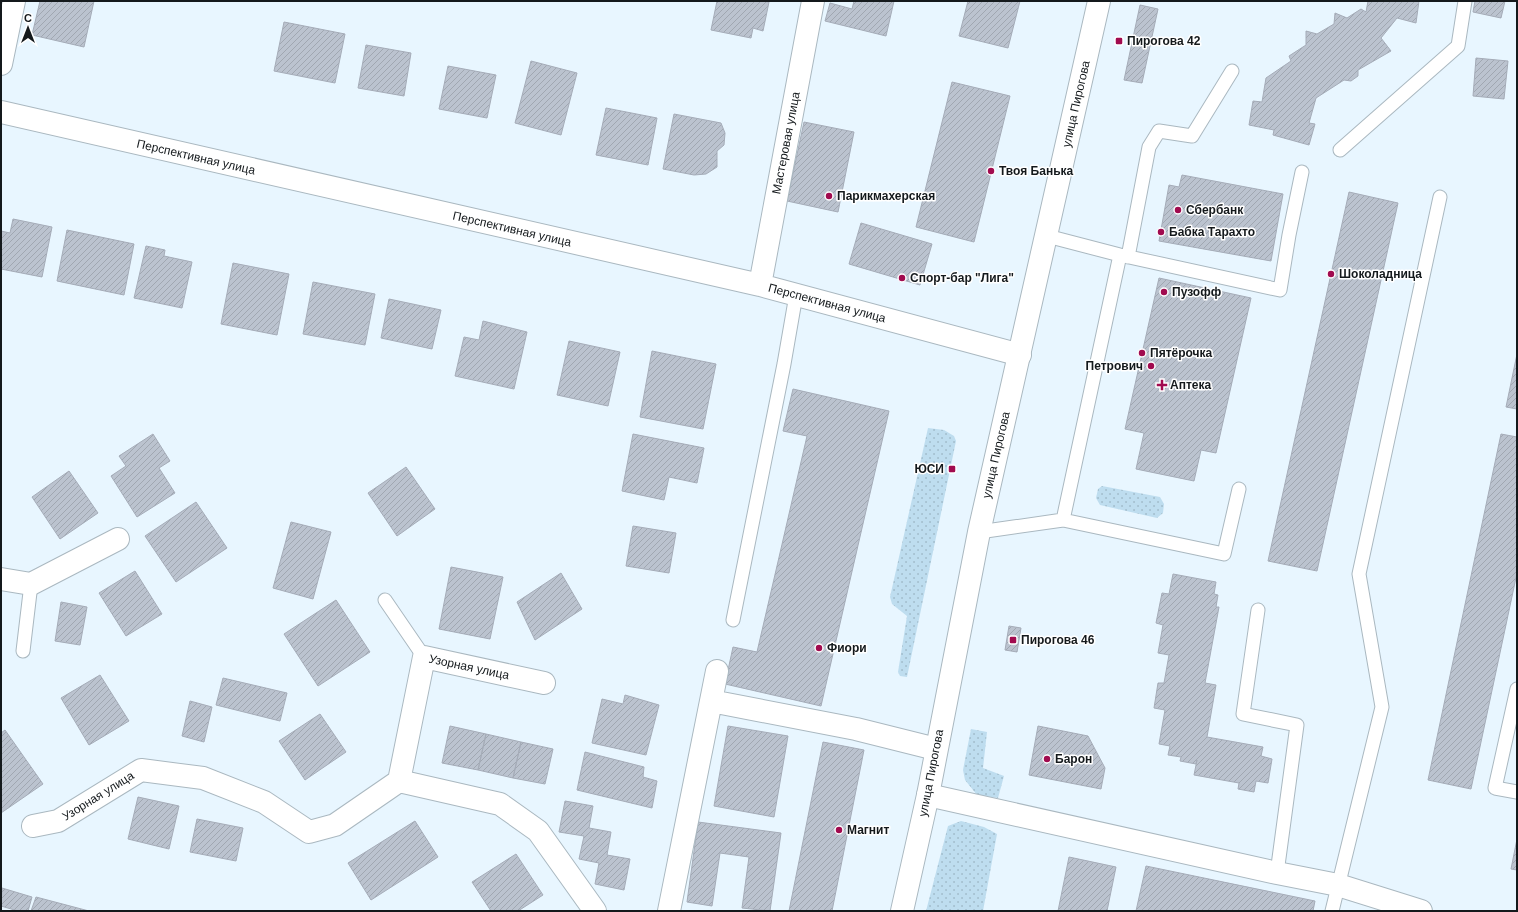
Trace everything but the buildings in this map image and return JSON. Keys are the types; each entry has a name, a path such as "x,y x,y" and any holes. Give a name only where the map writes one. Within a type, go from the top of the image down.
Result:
{"street":[{"path":"1,64 14,1"},
{"name":"Мастеровая улица","path":"760,285 813,1"},
{"name":"улица Пирогова","path":"902,911 928,795 979,532 1099,1"},
{"name":"Перспективная улица","path":"1,112 760,285 1020,355"},
{"path":"1,579 31,584 118,539"},
{"name":"Узорная улица","path":"33,826 58,821 141,770 203,778 264,802 309,832 335,825 399,781 424,657 544,683"},
{"path":"669,911 717,671"},
{"path":"711,701 856,729 936,749"},
{"path":"399,781 500,804 538,831 596,911"},
{"path":"928,795 1277,873 1338,885 1421,911"}],"lane":[{"path":"1340,150 1458,46 1464,1"},
{"path":"1063,520 1149,147 1159,131 1192,136 1232,72"},
{"path":"1047,236 1124,256 1280,290 1302,172"},
{"path":"1332,911 1382,708 1359,574 1440,197"},
{"path":"733,620 796,295"},
{"path":"979,532 1063,520 1224,554 1239,489"},
{"path":"23,651 31,584"},
{"path":"385,600 424,657"},
{"path":"1258,610 1243,714 1298,725 1277,873"},
{"path":"1517,689 1495,788 1517,792"}],"shaded area":[{"path":"928,428 944,430 954,436 956,441 907,677 900,676 898,672 907,616 892,604 890,597"},
{"path":"1102,486 1160,497 1164,504 1163,513 1157,518 1100,505 1096,498 1098,489"},
{"path":"971,729 987,732 983,768 1004,776 998,798 977,795 965,780 963,770"},
{"path":"961,821 984,827 997,834 983,911 926,911 948,826"}],"place":[{"name":"Пирогова 42","path":"1119,41"},
{"name":"Твоя Банька","path":"991,171"},
{"name":"Парикмахерская","path":"829,196"},
{"name":"Сбербанк","path":"1178,210"},
{"name":"Бабка Тарахто","path":"1161,232"},
{"name":"Шоколадница","path":"1331,274"},
{"name":"Спорт-бар \"Лига\"","path":"902,278"},
{"name":"Пузофф","path":"1164,292"},
{"name":"Пятёрочка","path":"1142,353"},
{"name":"Петрович","path":"1151,366"},
{"name":"Аптека","path":"1162,385"},
{"name":"ЮСИ","path":"952,469"},
{"name":"Пирогова 46","path":"1013,640"},
{"name":"Фиори","path":"819,648"},
{"name":"Барон","path":"1047,759"},
{"name":"Магнит","path":"839,830"}]}
